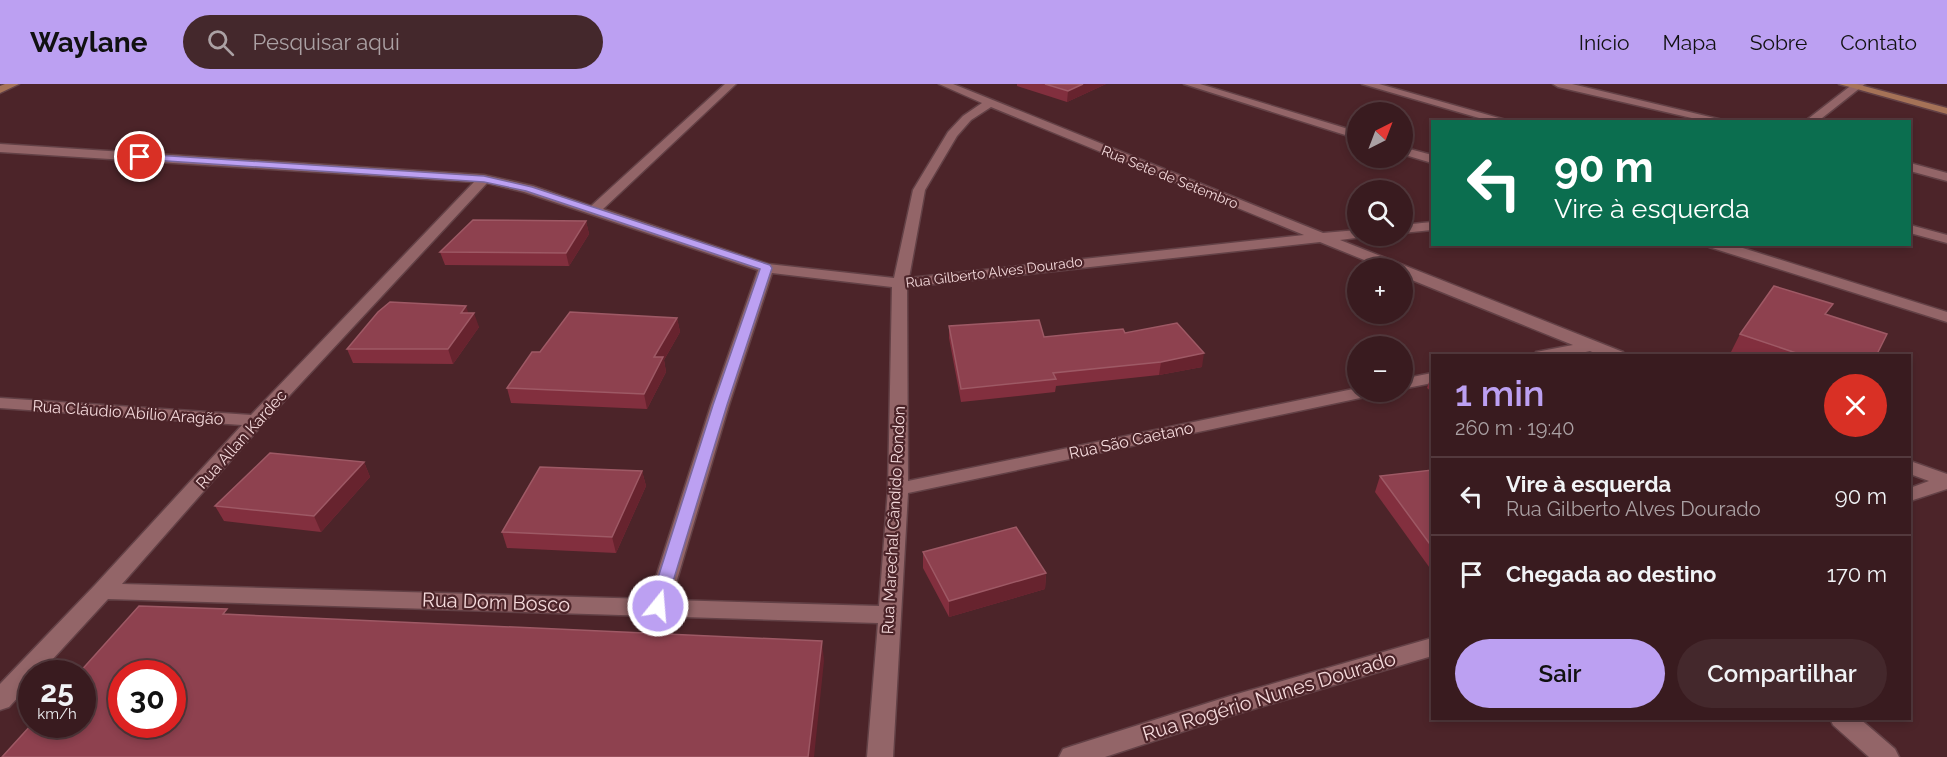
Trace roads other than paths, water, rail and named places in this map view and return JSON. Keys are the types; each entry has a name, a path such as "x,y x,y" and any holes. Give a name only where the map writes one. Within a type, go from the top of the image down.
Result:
{"street":[{"path":"594,210 730,84"},
{"name":"Rua Sete de Setembro","path":"944,84 970,90 990,103 1370,258"},
{"path":"1189,84 1347,133"},
{"path":"1366,84 1501,120"},
{"path":"1558,84 1717,120"},
{"path":"1811,120 1853,85 1947,111"},
{"name":"Rua Marechal Cândido Rondon","path":"880,757 898,489 900,283 919,190 952,134 967,118 990,103"},
{"name":"Rua Gilberto Alves Dourado","path":"0,148 484,179 528,189 766,268 900,283 1347,235"},
{"path":"1413,153 1431,159"},
{"path":"1911,167 1947,177"},
{"name":"Rua Allan Kardec","path":"0,700 103,591 256,421 484,179"},
{"path":"1413,228 1431,226"},
{"path":"1911,229 1947,239"},
{"path":"1720,246 1947,317"},
{"path":"658,606 720,405 766,268"},
{"path":"1413,275 1612,354"},
{"path":"1552,354 1591,346"},
{"path":"1413,382 1431,378"},
{"name":"Rua São Caetano","path":"898,489 1347,396"},
{"name":"Rua Cláudio Abílio Aragão","path":"0,403 256,421"},
{"path":"1911,467 1947,481"},
{"path":"1911,495 1947,481"},
{"name":"Rua Dom Bosco","path":"103,591 658,606 890,615"},
{"name":"Rua Rogério Nunes Dourado","path":"1072,757 1230,706 1431,647"},
{"path":"1844,720 1886,757"}]}
